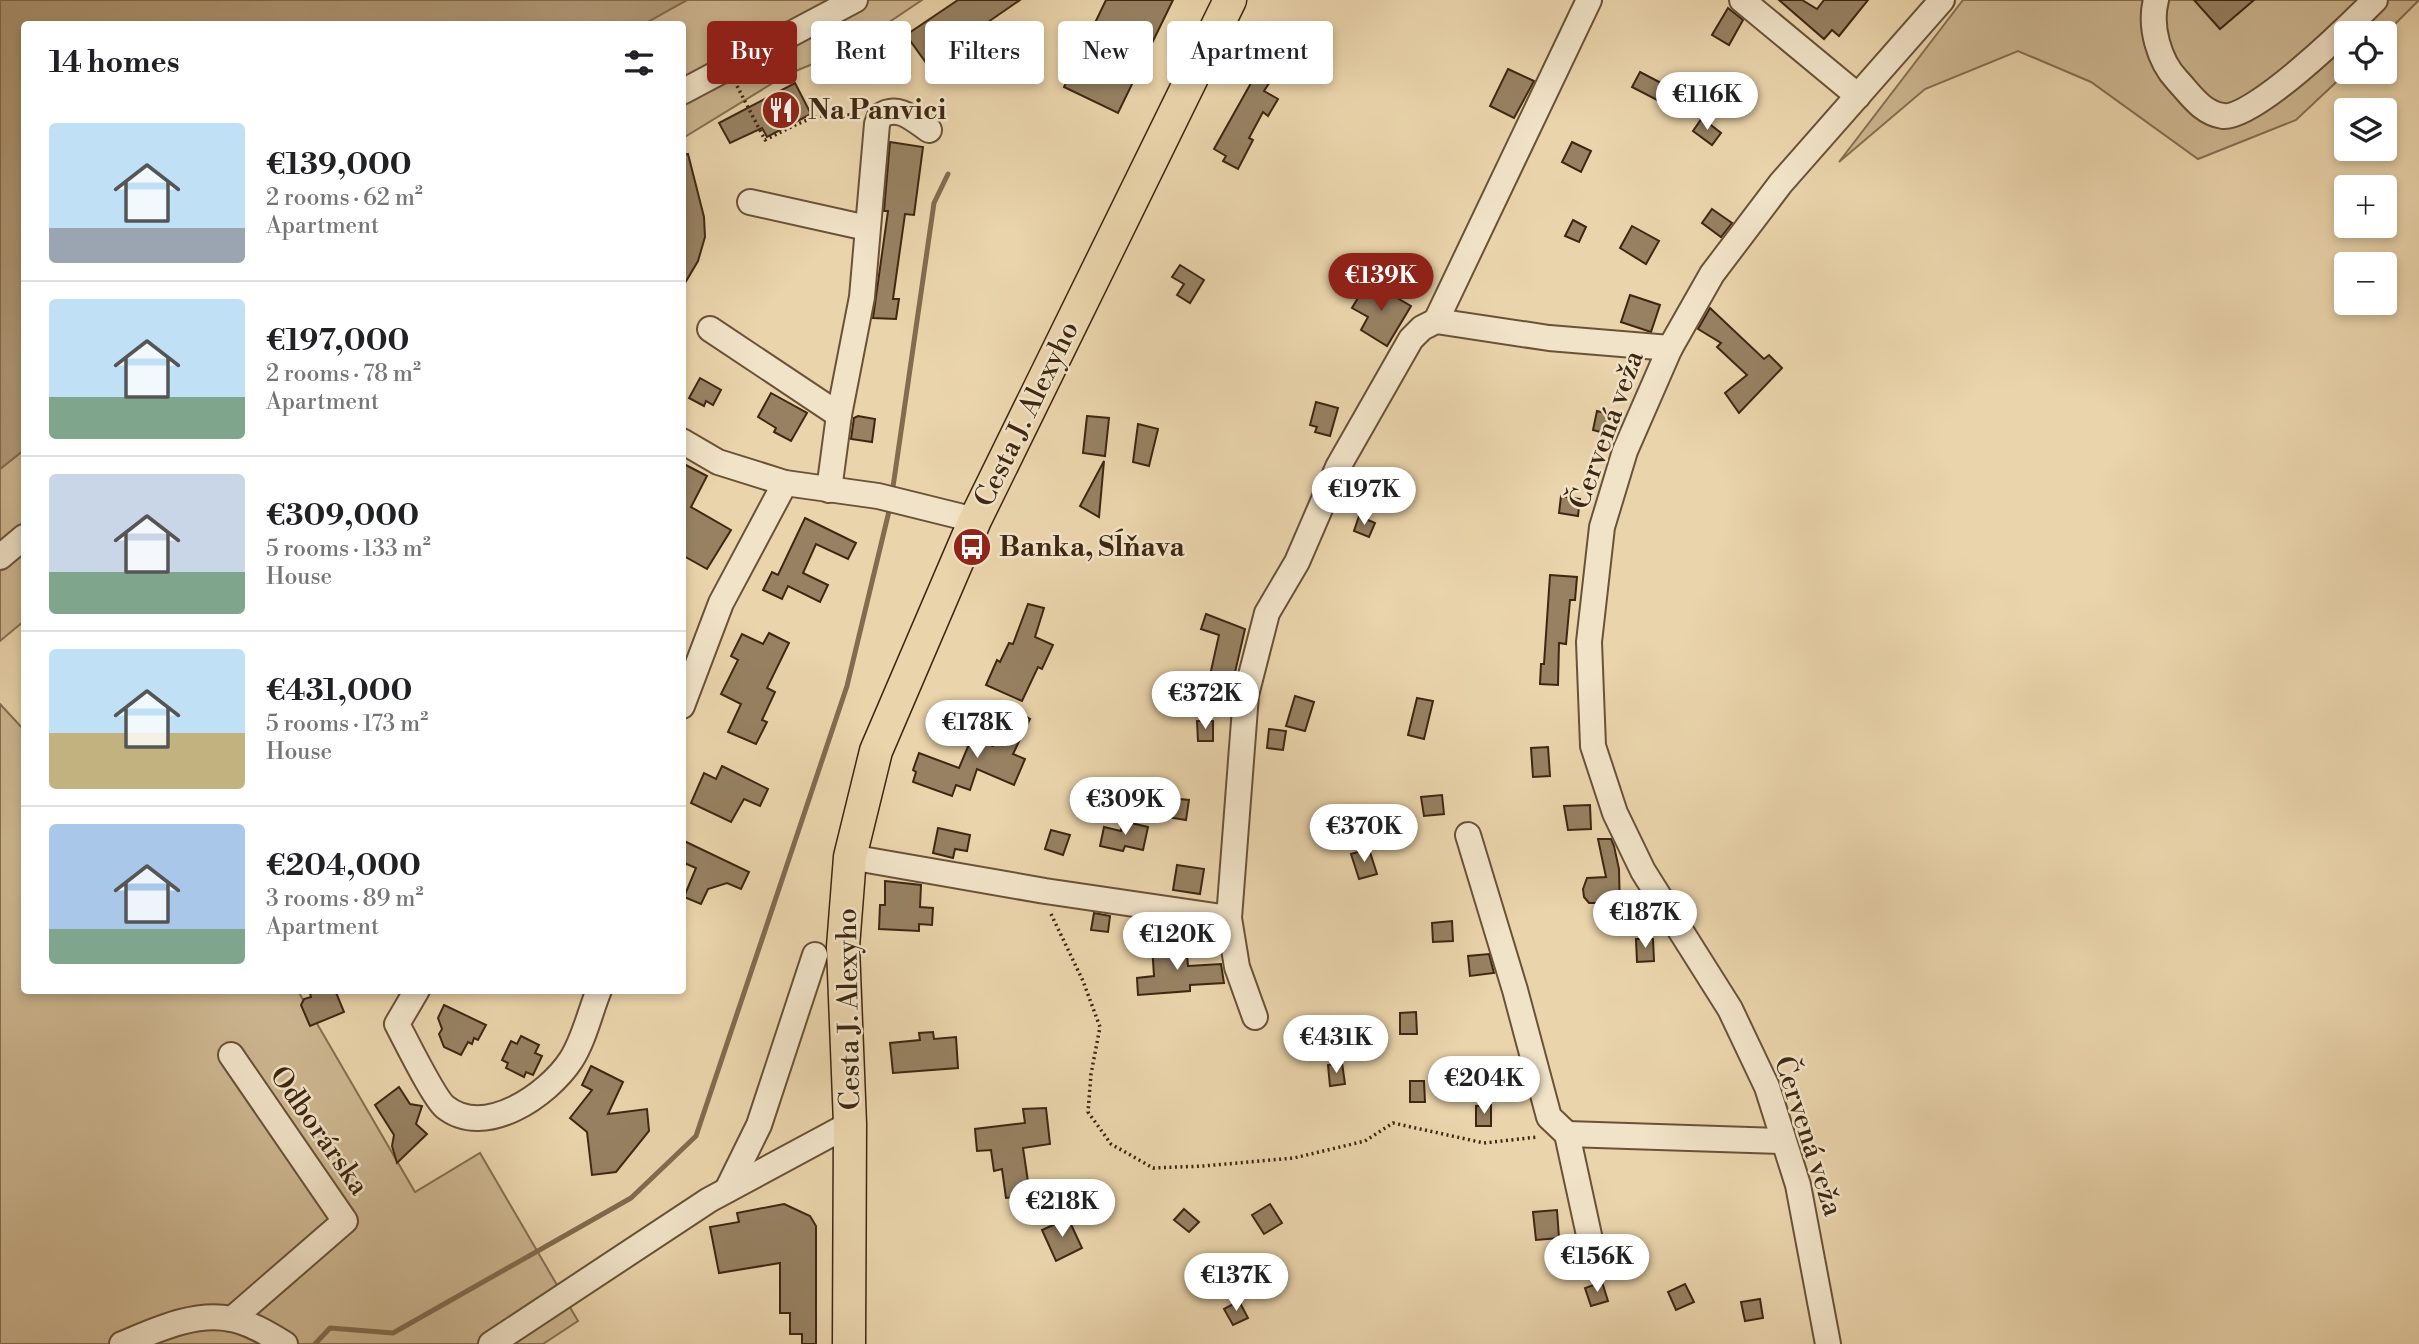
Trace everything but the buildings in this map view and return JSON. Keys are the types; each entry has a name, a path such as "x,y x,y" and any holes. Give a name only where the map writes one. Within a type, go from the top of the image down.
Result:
{"main road":[{"name":"Cesta J. Alexyho","path":"849,1344 850,1124 843,947 850,858 876,751 975,520 1230,0"}],"lane":[{"path":"686,91 855,0"},
{"path":"1436,321 1589,0"},
{"path":"1742,0 1858,96"},
{"name":"Červená veža","path":"1828,1344 1804,1210 1767,1087 1730,1009 1643,871 1615,813 1594,746 1589,642 1602,527 1625,451 1670,348 1712,274 1782,183 1942,0"},
{"path":"2156,0 2156,39 2171,73 2206,111 2225,117 2256,106 2349,26 2375,0"},
{"path":"829,490 839,415 862,297 877,123 880,116 894,110 901,111 929,130"},
{"path":"750,202 867,228"},
{"path":"1255,1017 1237,967 1229,918 1245,695 1267,613 1297,562 1338,467 1411,339 1422,328 1436,321 1549,338 1670,348"},
{"path":"710,329 839,415"},
{"path":"686,443 718,462 785,484 878,496 975,520"},
{"path":"686,695 721,603 785,484"},
{"path":"0,557 21,540"},
{"path":"1468,835 1515,990 1549,1117 1567,1134 1594,1258"},
{"path":"850,858 1045,891 1229,918"},
{"path":"727,1190 759,1125 815,956"},
{"path":"415,994 397,1024 443,1105 463,1119 496,1117 538,1095 571,1059 596,994"},
{"name":"Odborárska","path":"231,1055 345,1221 232,1319"},
{"path":"491,1344 727,1190 850,1124"},
{"path":"1567,1134 1783,1141"},
{"path":"121,1344 170,1325 212,1317 232,1319 281,1342"}],"path":[{"path":"743,99 765,140 813,116 842,113 877,123"},
{"path":"1045,891 1048,907 1083,981 1100,1027 1091,1074 1088,1112 1111,1144 1153,1168 1294,1158 1366,1141 1393,1123 1484,1143 1567,1134"}],"shaded area":[{"path":"0,0 687,0 649,21 21,21 21,452 0,469"},
{"path":"687,0 922,0 891,21 811,21 811,65 797,70 797,21 707,21 707,84 771,84 686,136 686,21 649,21"},
{"path":"1963,0 2419,0 2397,22 2334,21 2334,84 2296,120 2198,159 2091,82 2018,51 1925,89 1839,162"},
{"path":"21,452 21,624 0,641 0,469"},
{"path":"0,704 21,727 21,994 300,994 415,1192 480,1153 578,1321 543,1344 0,1344"}],"waterway":[{"path":"892,494 934,203 948,174"},
{"path":"315,1344 330,1328 393,1333 631,1198 696,1136 847,686 890,507"}],"place":[{"name":"Na Panvici","path":"781,110"},
{"name":"Banka, Sĺňava","path":"972,547"}]}
